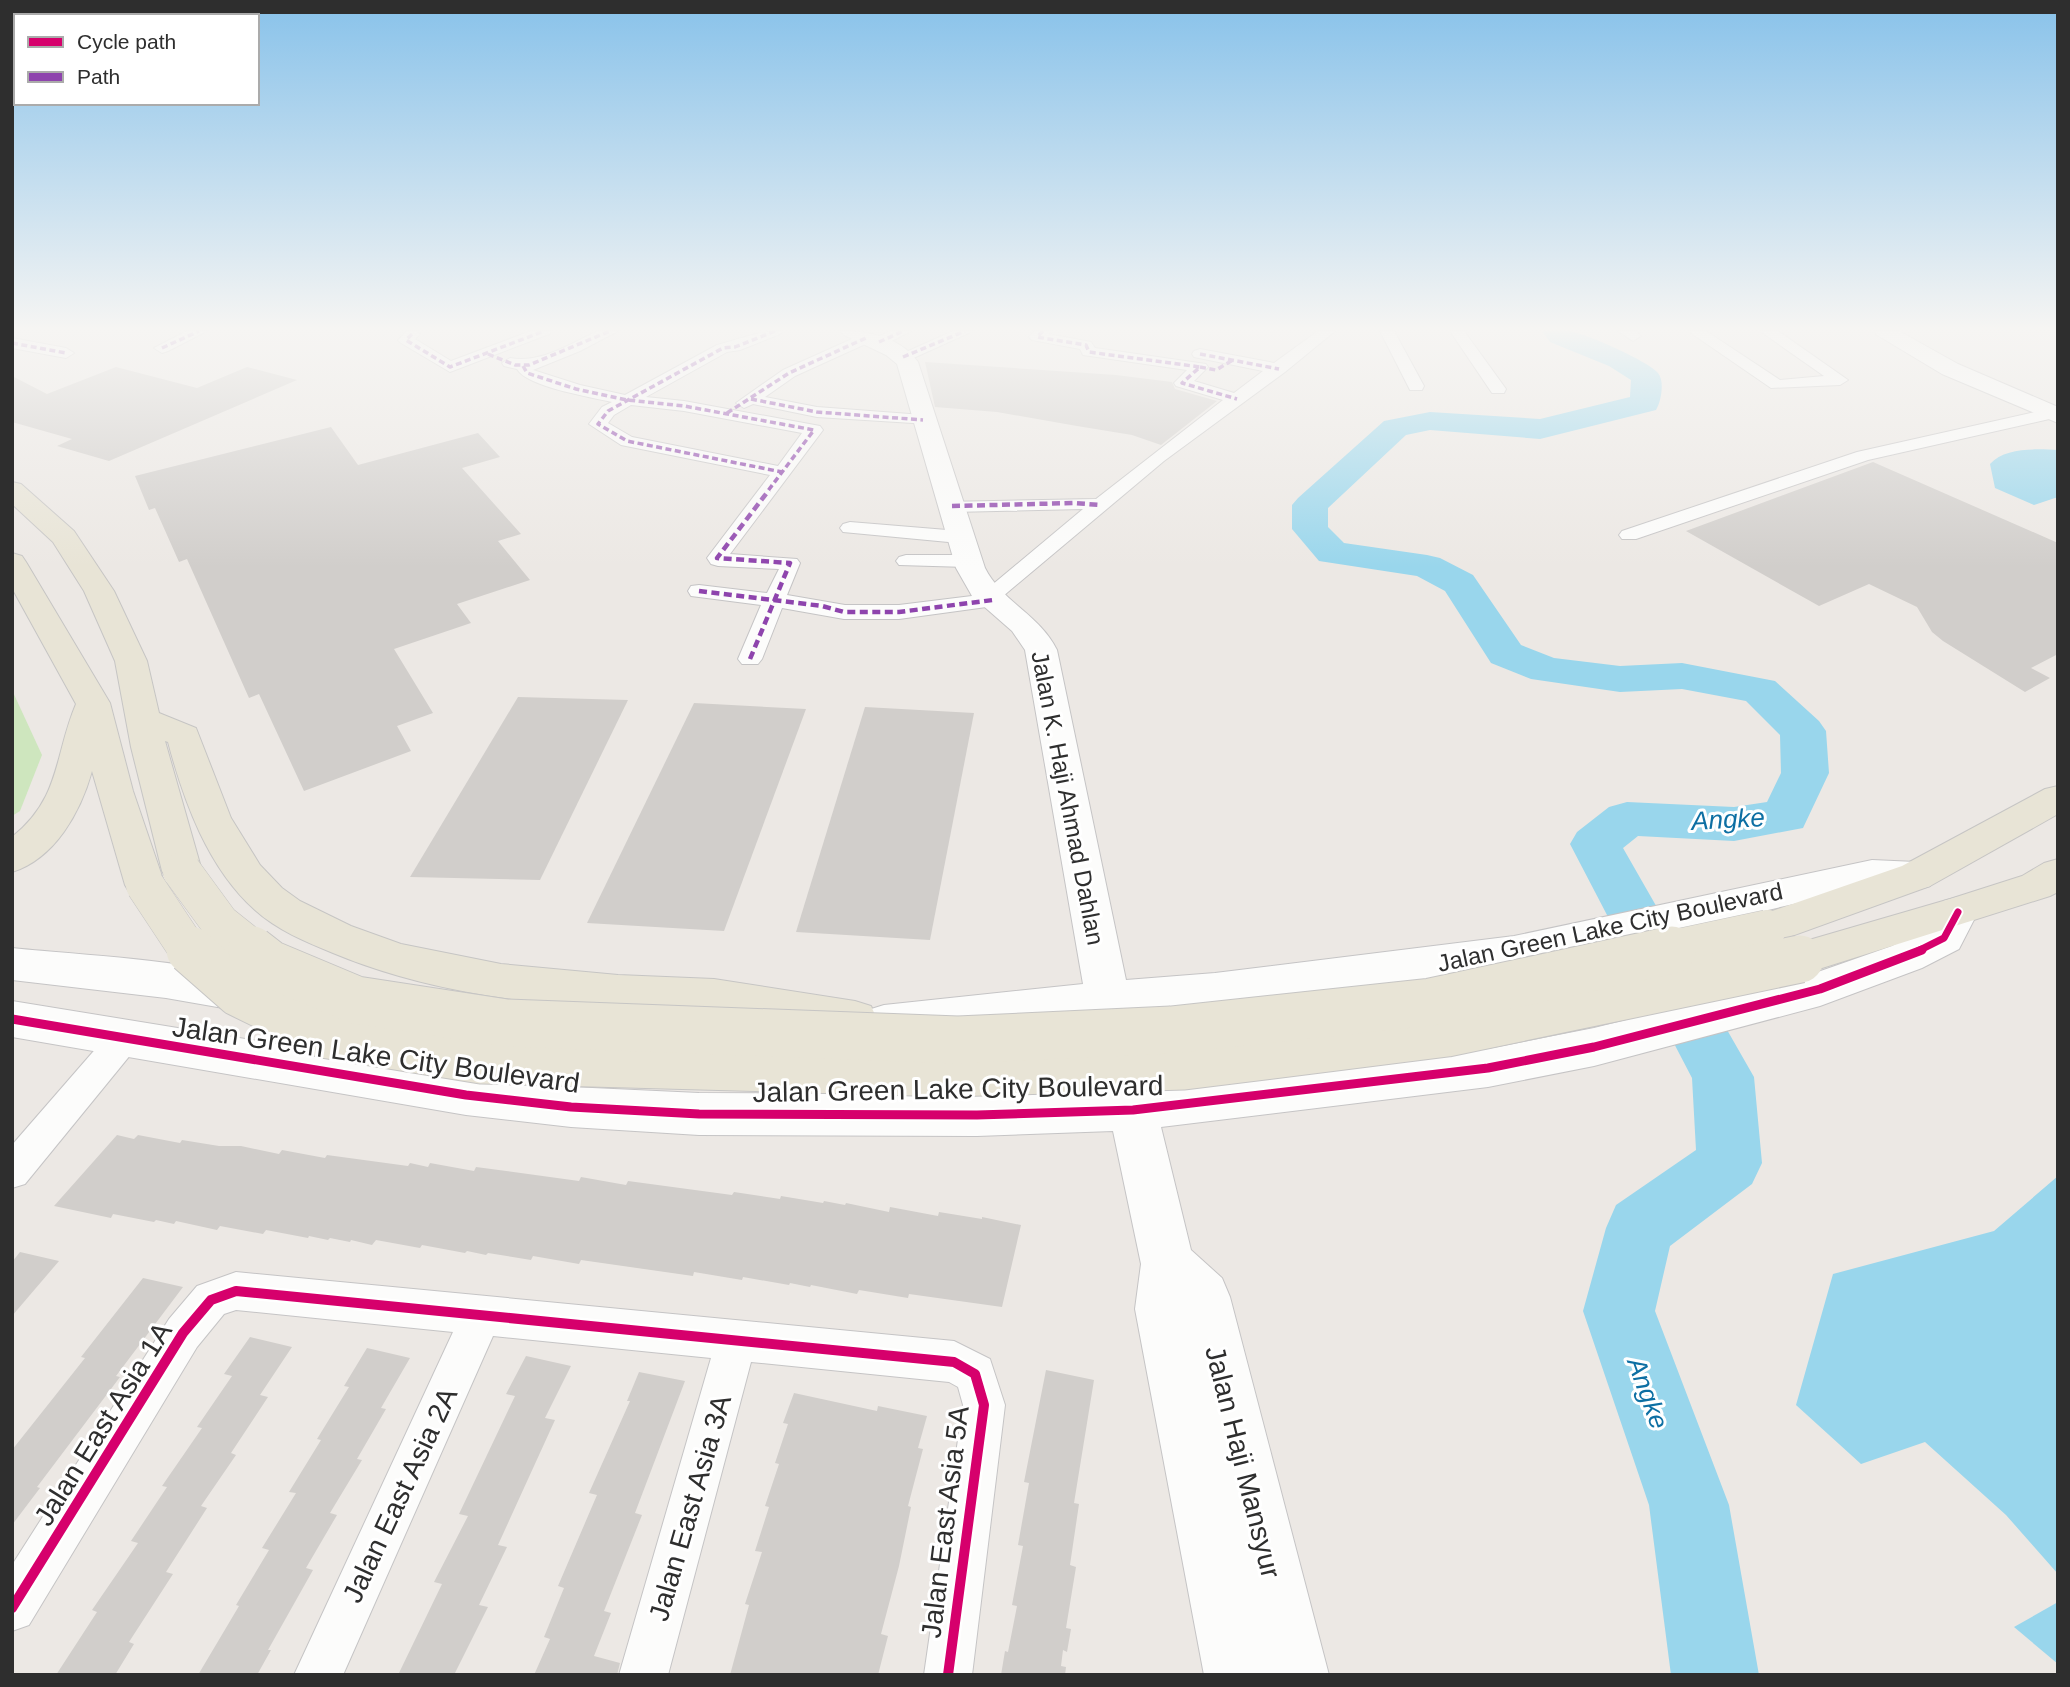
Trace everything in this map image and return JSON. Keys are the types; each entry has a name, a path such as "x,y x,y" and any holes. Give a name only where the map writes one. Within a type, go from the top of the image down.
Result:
{"main road":[{"path":"12,490 64,537 99,591 131,661 146,720 164,878 184,944 239,993 323,1034 482,1060 949,1073 1184,1066 1447,1034 1810,974"},
{"path":"12,562 93,704 116,791 164,878 270,964 356,1000 506,1023 958,1040 1171,1030 1431,1002 1916,876 2058,798"},
{"path":"12,858 45,831 68,792 93,704"},
{"path":"146,720 184,736 224,844 260,891 291,916 370,953 447,973 502,982 603,991 715,996 881,1023"},
{"path":"1958,912 2036,886 2058,873"}],"street":[{"path":"610,410 598,424 627,441 782,472"},
{"path":"696,410 814,430 717,558 790,563 750,659"},
{"path":"727,414 734,410"},
{"path":"805,410 923,420"},
{"name":"Jalan K. Haji Ahmad Dahlan","path":"920,410 975,580 1041,650 1108,999 1133,1110"},
{"path":"699,591 822,606 844,612 1004,608 1101,505 1157,457 1223,410"},
{"path":"1629,535 1872,454 2056,411"},
{"path":"952,506 1074,503 1101,505"},
{"path":"850,528 963,549"},
{"path":"906,561 963,549"},
{"name":"Jalan Green Lake City Boulevard","path":"12,1019 466,1095 571,1107 699,1114 963,1115 1133,1110 1488,1068 1594,1047 1810,974 1907,957 1944,938 1958,912"},
{"name":"Jalan Green Lake City Boulevard","path":"12,964 166,981 460,1036 695,1051 971,1011 1185,993 1393,969 1755,916"},
{"path":"1185,993 1163,1008 1158,1017 1172,1082 1186,1093 1213,1102"},
{"path":"12,1172 124,1039"},
{"name":"Jalan Haji Mansyur","path":"1133,1110 1168,1264 1162,1309 1238,1675"},
{"name":"Jalan Haji Mansyur","path":"1168,1264 1203,1297 1295,1675"},
{"name":"Jalan East Asia 1A","path":"12,1608 183,1333 211,1300 236,1291 482,1315"},
{"path":"482,1315 737,1340"},
{"name":"Jalan East Asia 2A","path":"318,1675 482,1315"},
{"name":"Jalan East Asia 5A","path":"737,1340 954,1362 975,1374 984,1405 948,1675"},
{"name":"Jalan East Asia 3A","path":"643,1675 737,1340"}],"green space":[{"path":"12,690 42,755 20,811 12,816"}],"water":[{"path":"2021,450 2058,450 2058,497 2034,505 1995,488 1990,464 1996,458"},
{"path":"2058,1176 2058,1574 2006,1515 1925,1442 1861,1464 1796,1405 1833,1274 1994,1231"},
{"path":"2058,1602 2058,1664 2014,1627"}],"building":[{"path":"12,410 228,410 109,461 57,446 72,439 12,422"},
{"path":"969,410 1206,410 1161,445 1132,435"},
{"path":"331,427 358,465 478,433 500,457 462,468 521,534 498,541 530,580 457,604 471,623 394,649 433,713 397,726 411,751 304,791 259,694 249,698 187,559 179,562 155,508 149,510 135,476"},
{"path":"1873,462 2058,543 2058,654 2031,668 2050,678 2025,692 1943,641 1932,632 1917,607 1869,584 1819,606 1686,531"},
{"path":"518,697 628,700 540,880 410,877"},
{"path":"694,703 806,709 724,931 587,923"},
{"path":"865,707 974,713 930,940 796,932"},
{"path":"117,1135 134,1139 138,1135 180,1143 182,1140 219,1146 241,1146 279,1154 282,1150 325,1158 327,1155 408,1166 410,1163 428,1167 430,1163 474,1171 476,1167 579,1181 581,1177 626,1185 628,1181 732,1195 734,1192 780,1199 781,1196 823,1203 846,1203 889,1212 890,1207 938,1216 939,1212 982,1217 1021,1225 1002,1307 909,1294 908,1298 859,1290 857,1294 811,1285 789,1285 743,1277 742,1280 694,1272 693,1276 581,1260 579,1264 533,1256 531,1260 422,1245 420,1248 376,1240 372,1245 266,1230 263,1234 220,1226 217,1230 176,1221 174,1224 156,1220 154,1222 113,1214 111,1218 54,1206"},
{"path":"20,1252 59,1261 12,1316 12,1262"},
{"path":"143,1278 183,1287 116,1376 120,1377 37,1487 40,1488 12,1525 12,1450 85,1358 81,1357"},
{"path":"250,1337 292,1347 260,1395 268,1397 231,1453 236,1455 201,1506 207,1508 166,1572 173,1574 129,1642 134,1644 115,1675 56,1675 97,1612 92,1610 138,1543 131,1541 167,1487 162,1486 202,1428 197,1427 232,1376 224,1374"},
{"path":"367,1348 410,1358 381,1408 386,1409 357,1459 362,1460 330,1513 337,1515 306,1568 313,1570 257,1675 198,1675 269,1550 262,1548 296,1493 289,1492 321,1440 317,1439 349,1387 344,1386"},
{"path":"526,1356 571,1366 545,1418 555,1420 498,1545 507,1547 479,1605 488,1607 454,1675 398,1675 442,1584 434,1582 468,1516 459,1514 515,1396 506,1394"},
{"path":"1046,1370 1094,1380 1074,1503 1079,1504 1070,1565 1076,1567 1066,1628 1071,1629 1067,1652 1063,1650 1061,1666 1066,1667 1065,1675 1001,1675 1017,1606 1012,1605 1023,1546 1018,1545 1029,1483 1024,1482"},
{"path":"639,1372 685,1381 635,1513 642,1515 604,1611 611,1613 594,1656 620,1663 617,1675 534,1675 550,1639 544,1637 564,1588 558,1586 597,1495 589,1493 630,1401 627,1401"},
{"path":"794,1393 877,1411 878,1406 927,1416 918,1448 923,1449 908,1506 911,1507 899,1566 881,1634 888,1636 878,1675 730,1675 749,1605 745,1604 762,1552 755,1551 769,1507 765,1506 779,1464 775,1463 788,1424 783,1423"}],"waterway":[{"name":"Angke","path":"1618,410 1540,429 1430,421 1395,428 1310,505 1310,529 1332,553 1427,566 1459,583 1506,654 1546,670 1620,679 1682,676 1760,690 1803,731 1805,773 1785,816 1734,824 1627,819 1595,844 1723,1077 1729,1163 1640,1228 1619,1311 1689,1505 1715,1675"}],"marked path":[{"path":"610,410 598,424 627,441 782,472"},
{"path":"704,410 814,430 717,558 790,563 750,659"},
{"path":"727,413 732,410"},
{"path":"805,410 923,420"},
{"path":"952,506 1074,503 1101,505"},
{"path":"699,591 822,606 844,612 899,612 993,600"}],"cycle path":[{"path":"12,1019 466,1095 571,1107 699,1114 977,1115 1133,1110 1488,1068 1594,1047 1820,989 1907,957 1944,938 1958,912"},
{"path":"12,1608 183,1333 211,1300 236,1291 954,1362 975,1374 984,1405 948,1675"}]}
